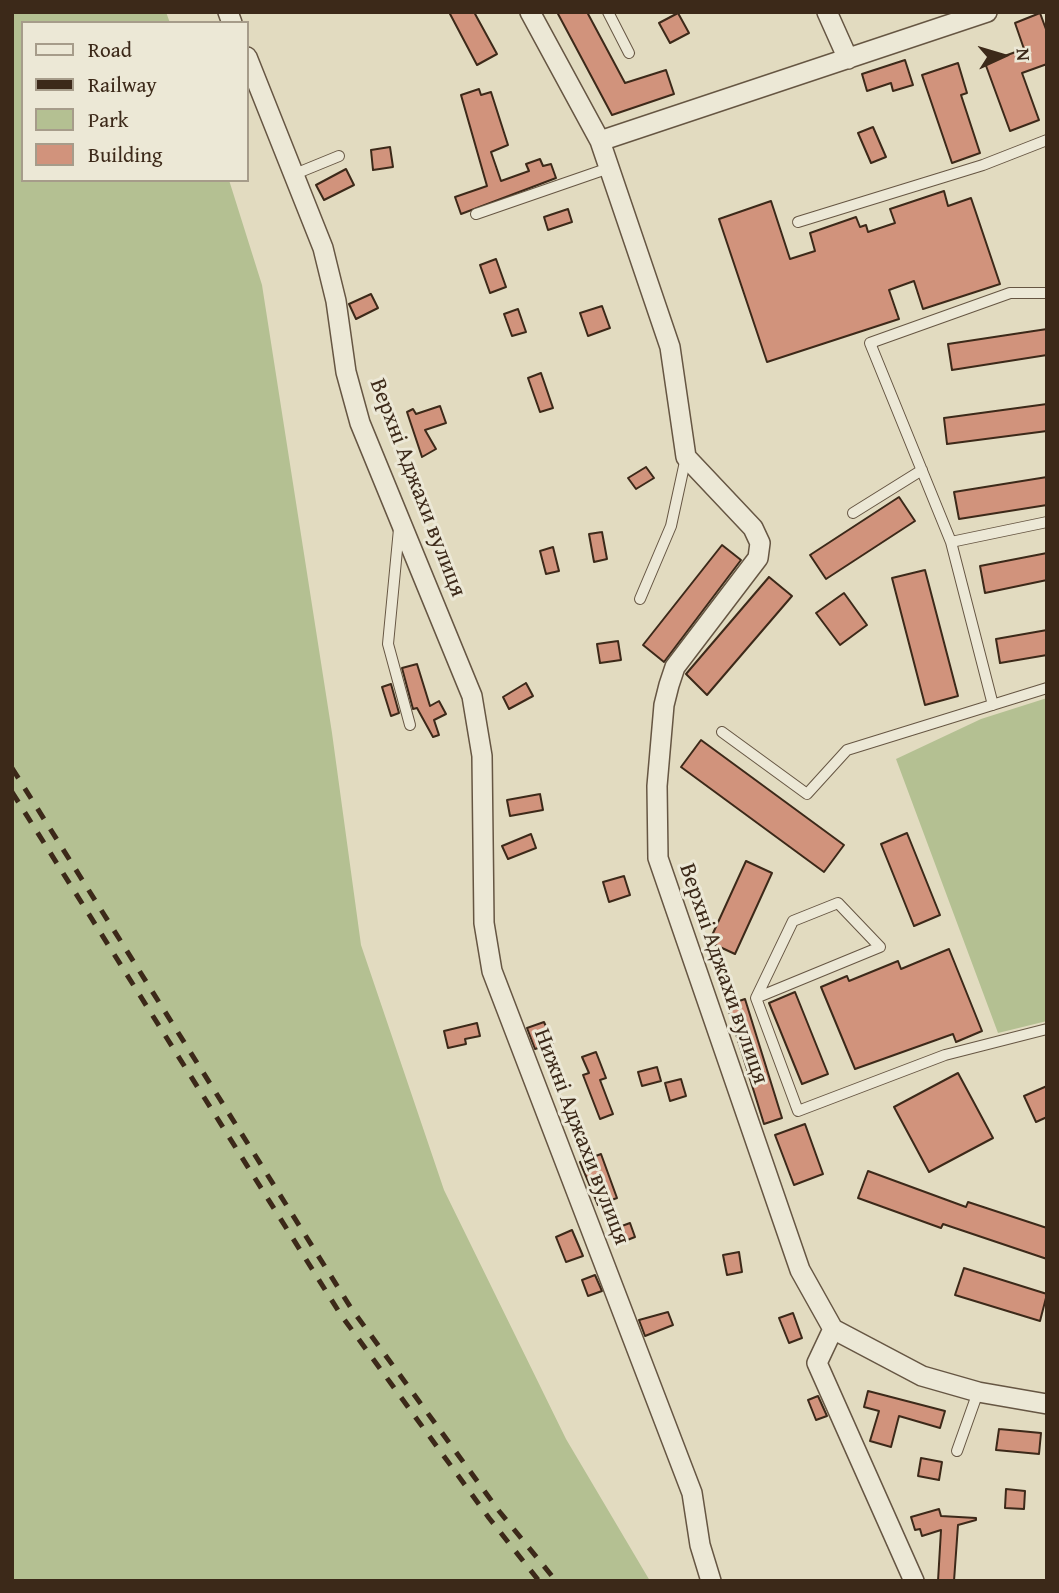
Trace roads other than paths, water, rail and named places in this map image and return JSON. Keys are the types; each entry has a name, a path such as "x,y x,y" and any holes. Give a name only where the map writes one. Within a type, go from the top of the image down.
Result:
{"street":[{"path":"530,12 600,141 670,347 686,457"},
{"path":"827,12 848,59"},
{"path":"600,141 987,12"},
{"name":"Верхні Аджахи вулиця","path":"248,59 323,248 336,301 346,372 360,423 472,696"},
{"name":"Верхні Аджахи вулиця","path":"686,457 753,528 760,544 758,558 675,667 669,685 664,705 657,786 657,858 800,1270 833,1329"},
{"name":"Нижні Аджахи вулиця","path":"472,696 482,756 484,923 492,971 692,1493 700,1545 711,1581"},
{"path":"914,1581 817,1363 833,1329 922,1376 978,1392 1047,1404"}],"lane":[{"path":"608,12 629,52"},
{"path":"798,222 983,165 1047,141"},
{"path":"295,174 338,156"},
{"path":"476,214 609,168"},
{"path":"993,705 951,542 870,343 1010,293 1047,293"},
{"path":"640,599 671,526 686,457"},
{"path":"853,513 922,470"},
{"path":"400,521 388,644 410,725"},
{"path":"951,542 1047,522"},
{"path":"722,732 807,794 847,750 1047,688"},
{"path":"756,998 880,947 838,903 793,921 756,998 797,1111 945,1055 1047,1029"},
{"path":"957,1451 978,1392"}],"railway":[{"path":"12,768 351,1308 499,1511 556,1581"},
{"path":"12,792 341,1315 489,1518 539,1581"}]}
